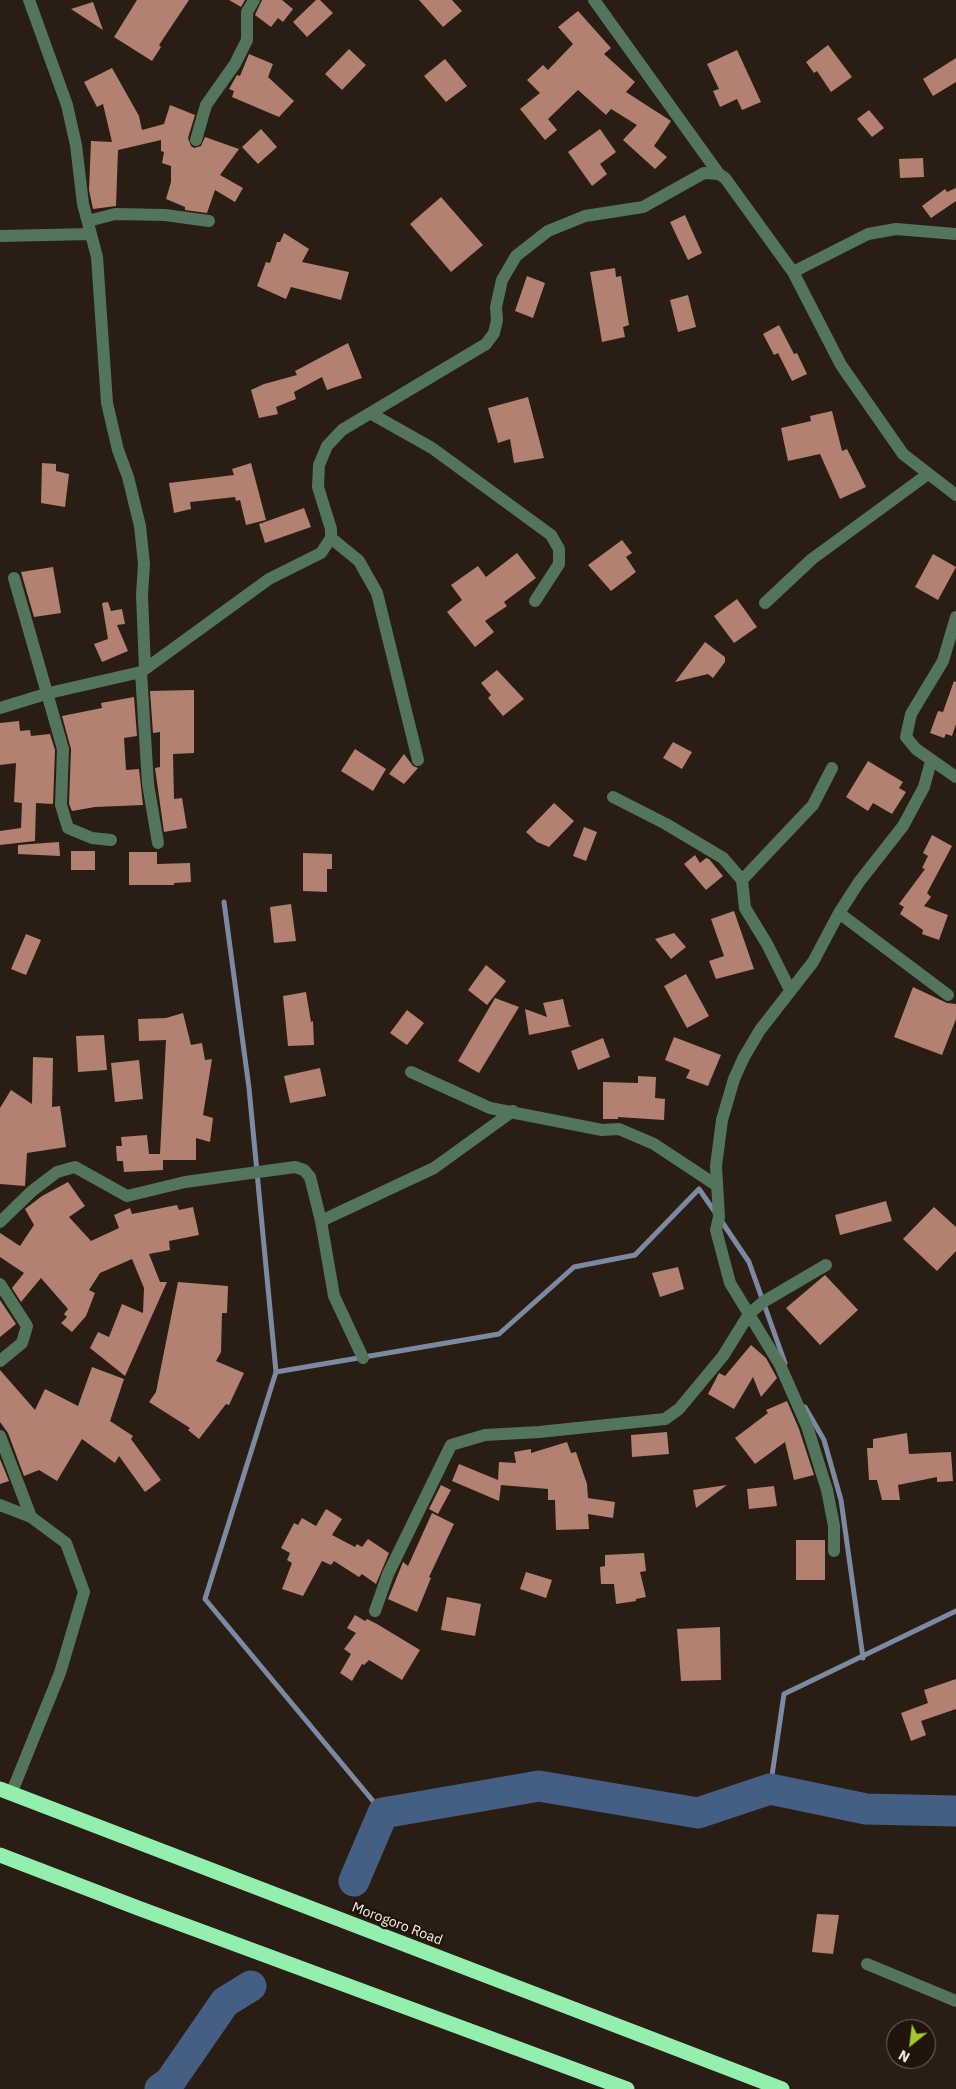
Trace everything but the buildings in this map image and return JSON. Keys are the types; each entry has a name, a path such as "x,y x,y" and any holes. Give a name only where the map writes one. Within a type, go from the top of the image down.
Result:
{"highway":[{"name":"Morogoro Road","path":"5,1791 782,2089"},
{"path":"0,1855 627,2089"}],"street":[{"path":"29,0 67,104 76,145 83,204 97,257 107,403 118,450 128,478 140,526 144,564 142,595 143,670 148,784 158,844"},
{"path":"196,140 206,105 235,64 247,40 247,12 254,0"},
{"path":"594,0 719,174 730,184 793,272 841,365 903,454 956,495"},
{"path":"0,708 48,693 143,670 196,635 269,579 321,553 330,538 329,520 318,487 319,465 327,446 342,430 486,344 494,333 497,320 496,307 502,280 516,256 548,231 585,216 643,207 697,175 704,172 719,174"},
{"path":"88,221 115,214 164,214 209,221"},
{"path":"793,272 868,234 896,229 956,234"},
{"path":"0,236 91,234"},
{"path":"370,413 432,448 552,535 559,549 559,564 535,601"},
{"path":"765,603 812,559 928,474"},
{"path":"330,538 359,562 377,593 418,760"},
{"path":"14,578 63,749 61,805 68,828 92,838 111,840"},
{"path":"956,617 943,662 911,714 906,737 916,749 956,777"},
{"path":"834,1550 832,1517 815,1449 780,1365 730,1284 724,1263 716,1230 719,1217 716,1185 722,1120 734,1079 760,1030 813,962 839,913 874,861 903,826 924,787 931,761"},
{"path":"742,880 813,805 832,768"},
{"path":"613,797 666,824 723,858 742,880 745,908 767,944 790,990"},
{"path":"839,913 948,995"},
{"path":"411,1072 490,1108 602,1130 619,1129 654,1144 716,1185"},
{"path":"321,1222 434,1168 513,1111"},
{"path":"0,1222 32,1191 50,1177 57,1172 75,1167 127,1196 162,1186 295,1167 304,1170 310,1177 321,1222 334,1296 363,1358"},
{"path":"375,1611 388,1574 433,1485 449,1447 485,1435 539,1432 665,1419 679,1409 723,1356 749,1314 763,1302 826,1265"},
{"path":"0,1284 26,1326 22,1343 0,1361"},
{"path":"0,1436 31,1517"},
{"path":"0,1505 31,1517 66,1543 84,1592 60,1673 5,1791"},
{"path":"867,1964 956,2001"}],"waterway":[{"path":"224,902 249,1088 276,1372 205,1599 383,1813"},
{"path":"276,1372 499,1334 574,1267 635,1255 699,1189 715,1212"},
{"path":"720,1219 749,1262 785,1363"},
{"path":"805,1407 824,1440 841,1500 863,1658"},
{"path":"770,1789 784,1694 956,1611"},
{"path":"354,1881 383,1813 539,1786 698,1813 770,1789 866,1809 956,1811"},
{"path":"160,2089 169,2083 225,2002 251,1986"}]}
